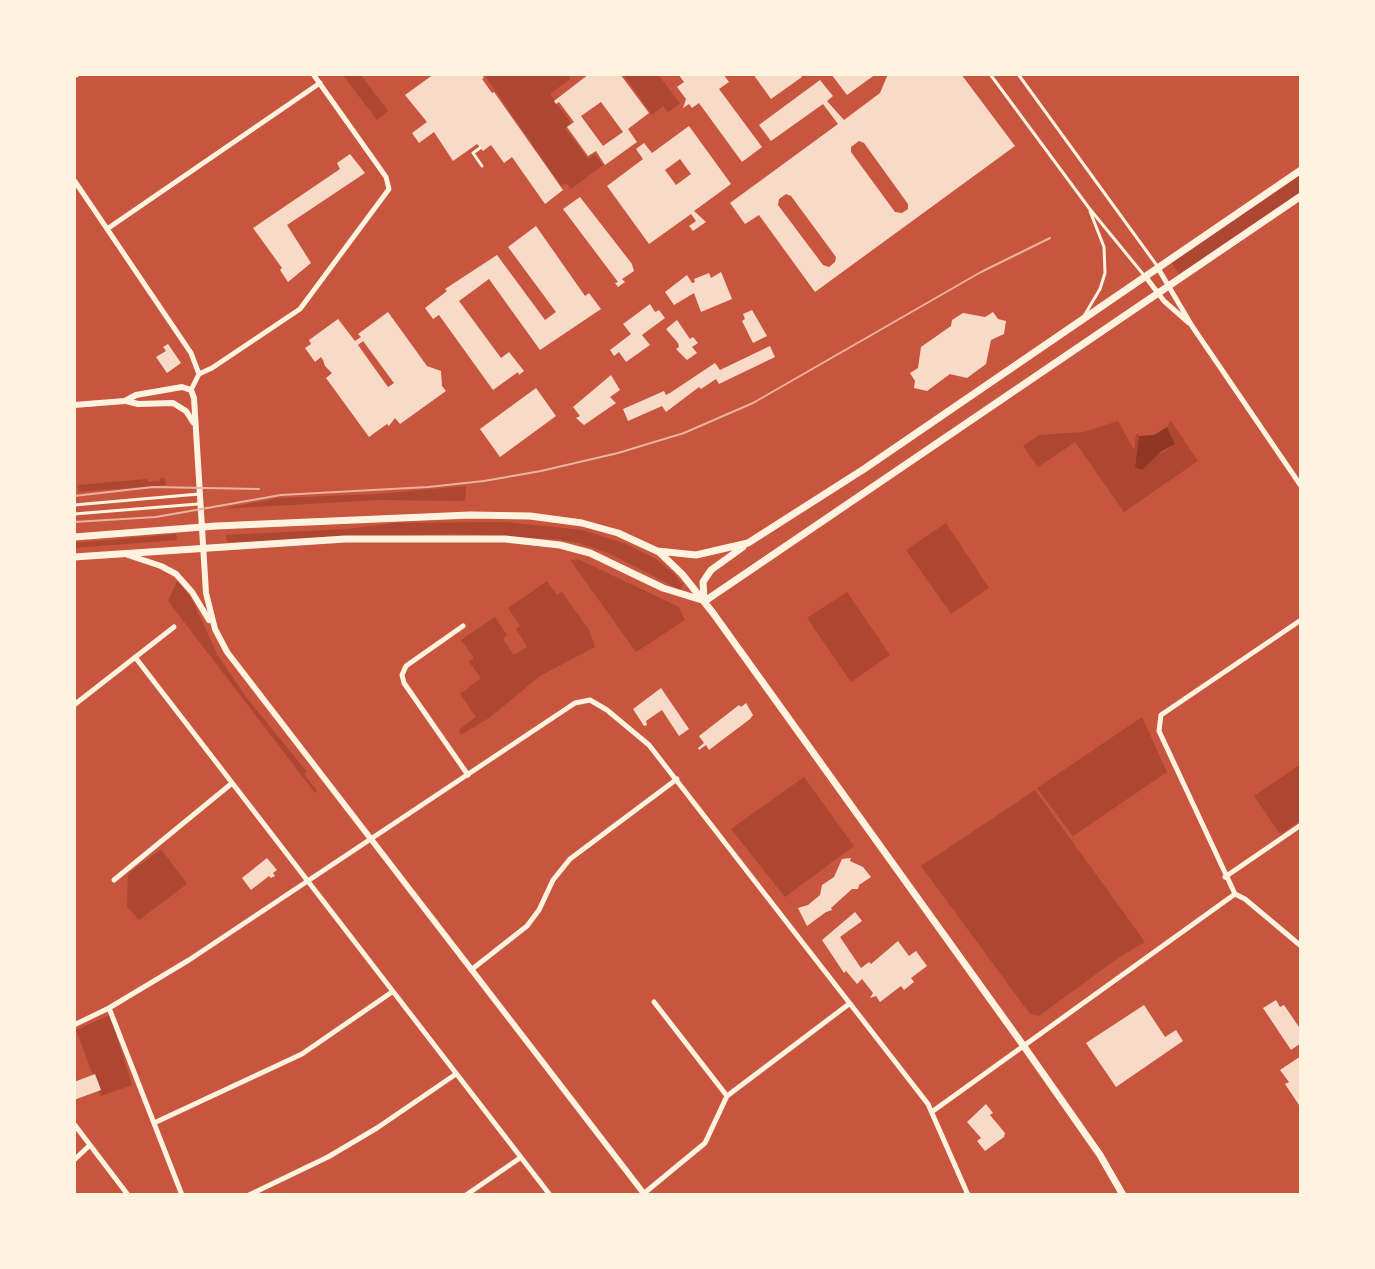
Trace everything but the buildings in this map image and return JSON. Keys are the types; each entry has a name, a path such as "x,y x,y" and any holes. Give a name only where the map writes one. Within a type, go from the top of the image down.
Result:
{"main road":[{"path":"705,601 701,589 711,570 748,543 917,432 1301,170"},
{"path":"705,601 1301,196"},
{"path":"917,432 929,449"},
{"path":"74,537 398,516 530,516 582,523 618,533 657,551 705,601 1023,1045 1100,1155 1123,1195"},
{"path":"74,557 357,539 505,539 560,545 590,553 663,588 705,601"},
{"path":"657,551 696,555 748,543"}],"street":[{"path":"215,629 206,593 194,398 191,390 199,374 300,309 389,189 386,177 313,74"},
{"path":"107,229 320,83"},
{"path":"74,180 191,353 199,374"},
{"path":"1158,267 1192,326 1301,486"},
{"path":"1145,276 1157,294 1192,326"},
{"path":"125,401 136,395 182,387 191,390"},
{"path":"74,405 125,401 138,404 173,403 186,411 195,425"},
{"path":"124,553 176,574 192,592 235,663 643,1195 705,1143 727,1096 849,1004"},
{"path":"1301,620 1161,715 1159,731 1235,894 1301,946"},
{"path":"463,626 406,666 402,675 404,683 468,775"},
{"path":"74,705 174,627"},
{"path":"135,657 550,1195"},
{"path":"74,1025 109,1008 203,951 582,700 597,702 649,745 677,779 933,1111 968,1195"},
{"path":"471,970 527,926 539,910 553,880 570,859 677,779"},
{"path":"114,880 231,784"},
{"path":"1225,877 1301,825"},
{"path":"933,1111 1235,894"},
{"path":"154,1123 302,1054 392,992"},
{"path":"654,1002 727,1096"},
{"path":"109,1008 181,1195"},
{"path":"249,1195 328,1157 456,1074"},
{"path":"74,1124 128,1195"},
{"path":"74,1160 90,1145"},
{"path":"466,1195 520,1158"}],"lane":[{"path":"990,74 1089,208 1145,276"},
{"path":"1018,74 1158,267"},
{"path":"480,148 473,153 482,166"},
{"path":"1081,319 1100,289 1105,273 1104,247 1089,208"},
{"path":"74,505 199,494"},
{"path":"74,514 199,504"}],"shaded area":[{"path":"342,74 360,74 388,111 377,120"},
{"path":"484,74 573,74 550,94 571,123 565,128 588,159 595,154 603,165 571,189 566,183 561,186"},
{"path":"623,74 658,74 680,104 668,112 663,106 652,115"},
{"path":"1301,169 1301,196 1181,277 1169,259"},
{"path":"1118,421 1134,450 1136,434 1139,434 1135,467 1175,444 1167,427 1171,421 1198,461 1124,512 1075,442 1038,467 1023,446 1039,435 1084,432"},
{"path":"1167,427 1175,444 1162,451 1142,470 1135,467 1139,436 1154,435"},
{"path":"160,478 165,478 166,485 79,492 78,485 147,479 148,482 160,481"},
{"path":"466,486 465,501 378,500 221,509 278,498"},
{"path":"505,522 582,530 626,544 656,559 674,574 682,584 680,590 611,554 555,539 456,534 227,542 226,535 347,529 395,523"},
{"path":"946,523 989,588 951,614 906,550"},
{"path":"176,534 177,540 74,548 74,543"},
{"path":"578,559 679,607 685,620 636,652 570,560"},
{"path":"177,581 191,597 218,656 247,698 307,772 304,774 317,791 315,793 168,601"},
{"path":"547,581 557,595 562,592 589,630 595,647 540,676 489,718 461,735 459,730 476,717 460,694 481,678 469,662 474,658 461,640 495,617 507,635 503,639 514,655 527,647 516,629 520,626 508,608"},
{"path":"847,592 890,655 851,682 807,618"},
{"path":"1142,717 1167,772 1073,836 1037,788"},
{"path":"1301,764 1301,820 1280,834 1254,796"},
{"path":"804,777 854,846 785,897 731,829"},
{"path":"1035,790 1145,942 1039,1016 1030,1014 921,866"},
{"path":"161,849 187,884 139,920 127,907 128,874"},
{"path":"110,1015 132,1085 101,1096 76,1030"}],"tram line":[{"path":"74,522 156,517 281,495 484,481 618,453 684,433 753,403 981,272 1050,238"},
{"path":"74,496 153,487 259,489"}]}
